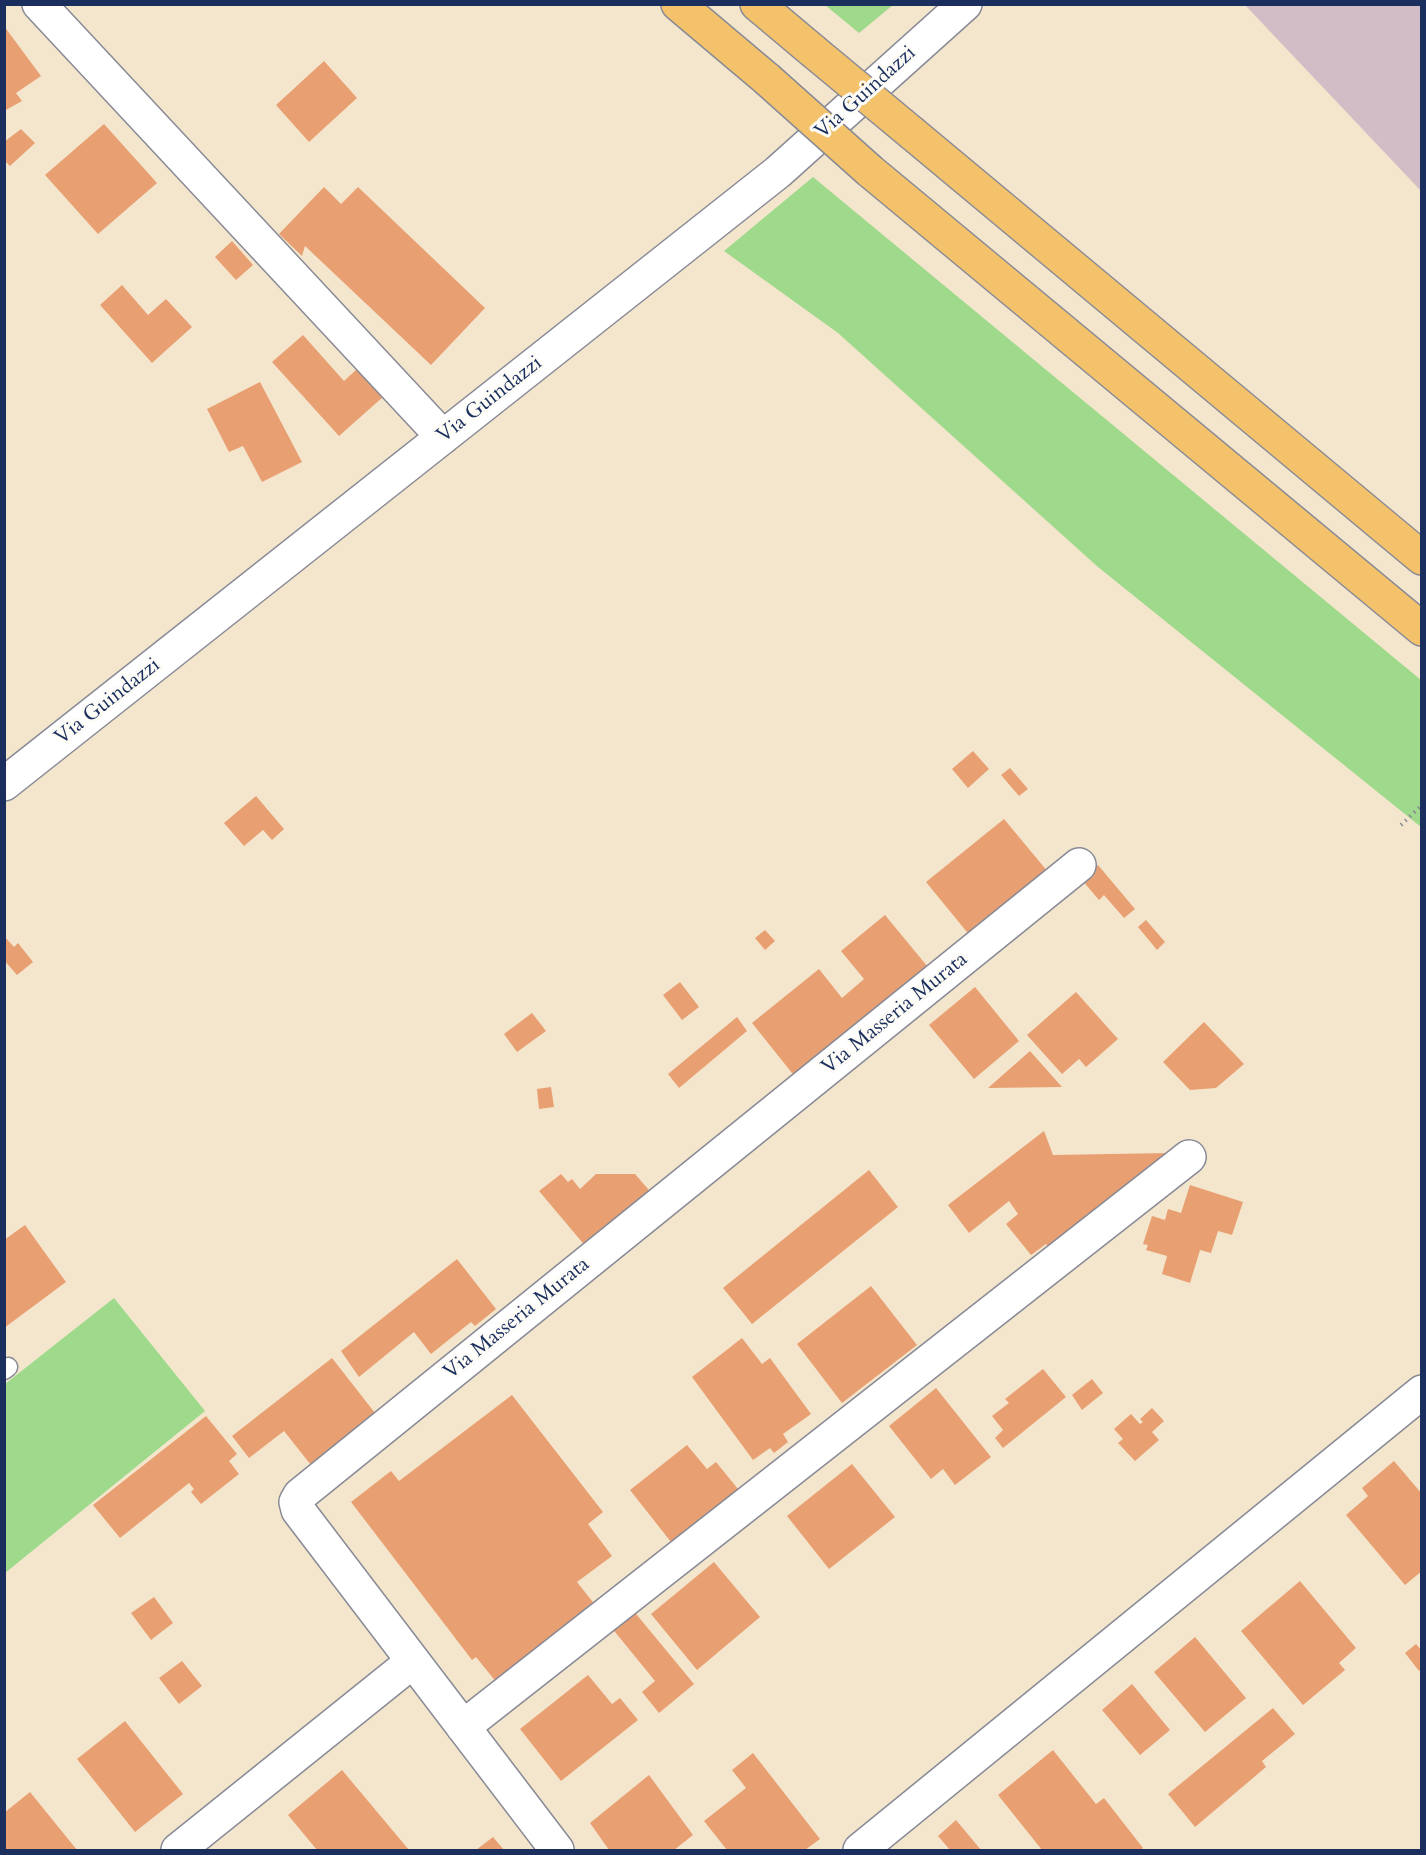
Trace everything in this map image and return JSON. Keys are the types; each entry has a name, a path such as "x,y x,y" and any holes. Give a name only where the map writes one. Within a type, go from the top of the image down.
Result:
{"highway":[{"path":"678,4 767,79 870,171 1422,629"},
{"path":"757,4 1422,558"}],"street":[{"path":"39,4 443,437"},
{"name":"Via Guindazzi","path":"4,784 778,172 964,4"},
{"name":"Via Masseria Murata","path":"557,1851 298,1510 296,1502 300,1495 1080,865"},
{"path":"463,1727 1189,1157"},
{"path":"860,1851 1422,1392"},
{"path":"178,1851 412,1662"}],"path":[{"path":"1401,825 1422,805"}],"shaded area":[{"path":"1245,5 1421,5 1421,191"}],"green space":[{"path":"825,5 893,5 859,33"},
{"path":"813,177 1421,680 1421,827 1098,567 838,333 724,251"},
{"path":"114,1298 205,1411 5,1573 5,1384"}],"building":[{"path":"4,26 41,76 16,93 22,101 4,111"},
{"path":"324,61 357,98 309,142 276,105"},
{"path":"104,124 157,183 98,234 45,175"},
{"path":"21,129 35,143 10,166 4,160 4,142"},
{"path":"324,187 341,204 358,187 485,308 431,365 305,246 302,256 279,234"},
{"path":"232,241 253,265 236,280 215,257"},
{"path":"122,285 148,315 166,299 192,327 152,363 100,305"},
{"path":"303,335 344,381 357,369 383,397 339,436 272,362"},
{"path":"260,382 302,462 262,482 243,446 229,452 207,409"},
{"path":"973,751 989,769 968,788 952,769"},
{"path":"1010,768 1028,789 1019,796 1001,775"},
{"path":"256,796 284,829 272,840 263,830 244,846 224,823"},
{"path":"1004,819 1048,872 971,937 926,882"},
{"path":"1098,865 1135,909 1124,918 1104,895 1099,900 1082,880"},
{"path":"885,915 932,972 800,1083 752,1023 819,969 842,998 864,979 841,951"},
{"path":"1146,920 1165,942 1157,950 1138,927"},
{"path":"765,930 775,941 765,950 755,938"},
{"path":"4,936 14,947 18,943 33,962 17,975 4,960"},
{"path":"680,982 699,1007 682,1020 663,995"},
{"path":"975,987 1019,1041 974,1079 929,1025"},
{"path":"1076,992 1118,1039 1086,1067 1079,1059 1062,1074 1027,1035"},
{"path":"532,1013 546,1031 517,1052 504,1034"},
{"path":"737,1017 747,1031 679,1088 668,1074"},
{"path":"1204,1022 1244,1064 1216,1088 1190,1090 1163,1062"},
{"path":"1030,1051 1062,1087 988,1088"},
{"path":"551,1087 554,1107 539,1109 537,1089"},
{"path":"1044,1131 1053,1155 1170,1153 1050,1249 1046,1244 1031,1255 1006,1224 1018,1214 1009,1201 969,1233 948,1205"},
{"path":"869,1170 898,1207 752,1324 723,1288"},
{"path":"561,1174 568,1182 572,1179 580,1189 596,1174 635,1174 654,1196 587,1248 539,1191"},
{"path":"1190,1185 1243,1202 1232,1235 1218,1231 1211,1253 1200,1250 1190,1283 1162,1274 1167,1256 1146,1250 1148,1245 1143,1244 1152,1216 1165,1220 1168,1209 1181,1213"},
{"path":"25,1225 66,1282 4,1328 4,1240"},
{"path":"457,1259 496,1309 475,1326 471,1322 431,1354 414,1332 359,1377 341,1351"},
{"path":"871,1286 917,1345 842,1403 797,1344"},
{"path":"742,1338 762,1364 770,1358 811,1414 783,1434 788,1442 774,1453 770,1448 753,1460 692,1377"},
{"path":"332,1358 375,1413 311,1465 284,1431 249,1458 232,1436"},
{"path":"1043,1369 1066,1397 1003,1448 995,1438 1003,1430 992,1416 1009,1403 1005,1399"},
{"path":"1092,1379 1103,1393 1082,1410 1072,1395"},
{"path":"936,1388 991,1457 955,1485 943,1469 931,1479 889,1426"},
{"path":"512,1395 603,1512 588,1524 612,1556 577,1582 596,1606 497,1683 476,1657 472,1660 351,1502 391,1471 399,1481"},
{"path":"1152,1408 1164,1421 1152,1432 1159,1440 1135,1461 1118,1443 1123,1439 1114,1429 1131,1414 1140,1424 1143,1422 1140,1419"},
{"path":"206,1416 237,1454 229,1461 239,1474 201,1504 191,1492 194,1489 189,1483 120,1538 93,1505"},
{"path":"687,1445 707,1469 716,1462 747,1500 711,1528 702,1517 671,1542 630,1490"},
{"path":"1394,1461 1422,1494 1422,1571 1405,1585 1346,1515 1368,1496 1362,1488"},
{"path":"852,1464 895,1517 829,1569 787,1516"},
{"path":"714,1562 760,1617 697,1670 651,1614"},
{"path":"1300,1581 1356,1648 1339,1663 1345,1670 1303,1705 1241,1631"},
{"path":"154,1597 173,1623 151,1640 131,1613"},
{"path":"632,1609 694,1684 659,1713 642,1692 655,1681 611,1627"},
{"path":"1195,1637 1246,1698 1205,1732 1154,1672"},
{"path":"1416,1644 1422,1651 1422,1668 1419,1671 1405,1653"},
{"path":"182,1661 202,1686 179,1704 159,1678"},
{"path":"588,1675 612,1704 620,1698 638,1720 561,1781 520,1729"},
{"path":"1132,1684 1170,1730 1140,1755 1102,1710"},
{"path":"1273,1708 1295,1734 1262,1761 1266,1767 1195,1827 1168,1794"},
{"path":"125,1721 183,1794 135,1832 77,1759"},
{"path":"1053,1750 1096,1804 1104,1798 1143,1848 1141,1850 1042,1850 998,1795"},
{"path":"753,1753 820,1839 805,1850 727,1850 704,1821 746,1788 732,1770"},
{"path":"342,1770 409,1850 317,1850 288,1815"},
{"path":"649,1775 693,1835 674,1850 609,1850 590,1823"},
{"path":"30,1792 77,1850 4,1850 4,1813"},
{"path":"956,1820 981,1850 950,1850 938,1836"},
{"path":"493,1837 504,1850 476,1850"}]}
